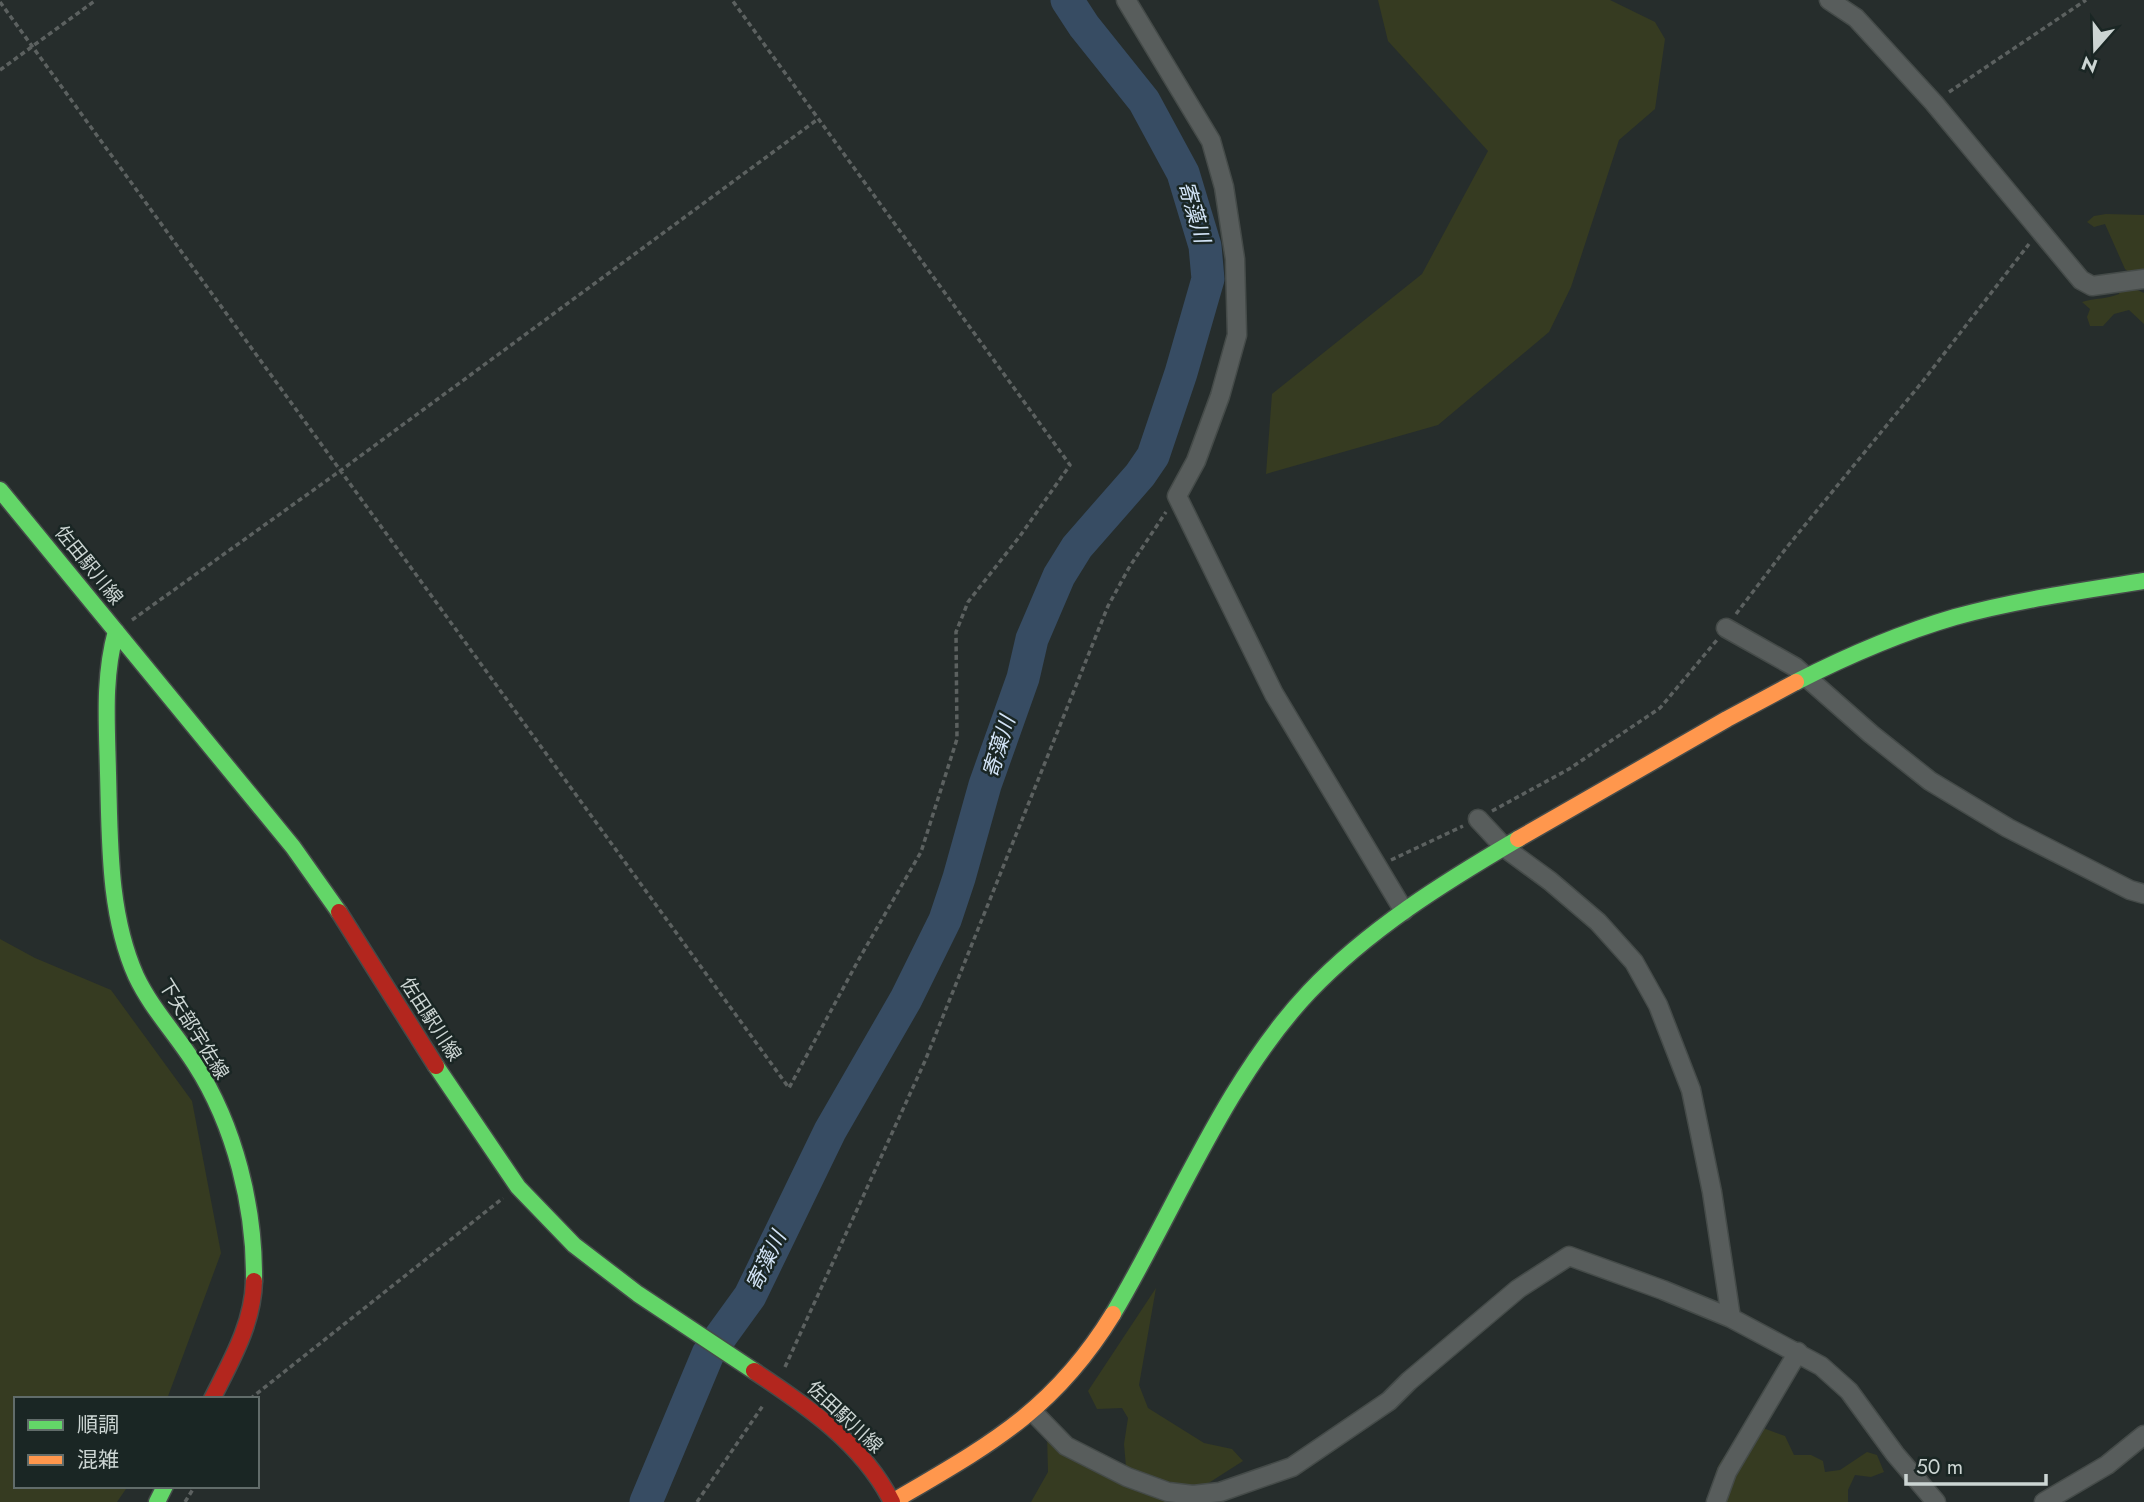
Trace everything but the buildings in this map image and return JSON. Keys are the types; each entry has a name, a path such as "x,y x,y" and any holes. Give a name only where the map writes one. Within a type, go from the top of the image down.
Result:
{"main road":[{"name":"佐田駅川線","path":"0,490 293,847 338,910 405,1021 518,1186 574,1245 638,1294 815,1412 843,1438 882,1482 891,1502"},
{"path":"891,1502 1001,1437 1034,1412 1059,1387 1090,1350 1119,1306 1205,1147 1274,1034 1308,992 1347,953 1404,911 1505,848 1807,675 1863,650 1932,624 2008,605 2144,581"},
{"name":"下矢部宇佐線","path":"116,631 107,658 105,688 110,851 116,913 136,975 154,1008 203,1077 229,1135 249,1209 255,1263 251,1311 235,1354 213,1397"}],"street":[{"path":"1126,0 1211,141 1224,187 1235,259 1237,335 1216,409 1196,461 1177,496 1274,694 1404,911"},
{"path":"1829,0 1856,18 1934,103 2081,280 2092,286 2144,279"},
{"path":"1726,628 1807,675 1871,734 1930,781 2008,828 2130,890 2144,894"},
{"path":"1478,819 1505,848 1550,881 1598,922 1634,962 1658,1005 1691,1090 1712,1192 1731,1318"},
{"path":"1034,1412 1066,1446 1127,1478 1168,1492 1193,1495 1220,1492 1282,1471 1303,1460 1389,1402 1409,1381 1518,1289 1569,1256 1731,1318 1821,1366 1849,1391 1895,1454 1936,1502"},
{"path":"1716,1502 1727,1472 1798,1352"},
{"path":"2044,1502 2107,1465 2144,1435"}],"path":[{"path":"0,69 96,0"},
{"path":"0,2 789,1088 921,852 957,739 956,632 968,602 1020,536 1070,465 732,0"},
{"path":"1934,103 2087,0"},
{"path":"116,631 340,471 818,118"},
{"path":"1377,867 1478,819 1569,769 1660,708 2039,232"},
{"path":"696,1502 772,1383 925,1061 1108,606 1130,566 1177,496"},
{"path":"251,1397 518,1186"}],"green space":[{"path":"1378,0 1610,0 1655,22 1665,39 1655,109 1619,140 1571,287 1549,332 1438,425 1266,474 1272,394 1422,274 1488,151 1388,41"},
{"path":"2144,215 2144,285 2125,269 2105,224 2094,227 2087,222 2094,216"},
{"path":"2127,285 2144,293 2144,324 2129,310 2114,314 2103,326 2090,326 2087,317 2090,309 2082,302 2115,296 2119,294 2120,288"},
{"path":"0,939 35,958 111,990 192,1101 221,1253 168,1397 14,1397 14,1488 127,1488 117,1502 0,1502"},
{"path":"1156,1288 1139,1385 1148,1408 1204,1443 1232,1449 1243,1461 1207,1484 1154,1495 1173,1502 1031,1502 1048,1472 1047,1433 1126,1467 1124,1444 1128,1418 1122,1408 1097,1409 1088,1391"},
{"path":"1763,1428 1785,1436 1794,1455 1811,1455 1823,1461 1825,1472 1840,1470 1867,1452 1877,1455 1884,1472 1871,1477 1855,1475 1848,1490 1848,1502 1717,1502 1713,1493 1718,1466 1737,1445"}],"waterway":[{"name":"寄藻川","path":"646,1502 708,1354 750,1296 830,1131 906,999 945,920 985,785 1023,678 1032,639 1059,576 1077,547 1140,475 1153,456 1181,373 1208,279 1205,246 1183,173 1144,101 1084,26 1067,0"}],"traffic: fast":[{"path":"0,490 293,847 339,912"},
{"path":"1796,682 1874,646 1955,617 2025,601 2144,581"},
{"path":"116,631 107,684 107,719 110,850 120,927 142,988 195,1064 209,1088 232,1141 251,1225 254,1281"},
{"path":"1113,1314 1226,1106 1279,1027 1309,992 1356,948 1408,908 1518,839"},
{"path":"436,1066 518,1187 574,1245 638,1294 754,1371"},
{"path":"157,1502 164,1488"}],"traffic: slow":[{"path":"1518,839 1796,682"},
{"path":"892,1502 988,1444 1042,1402 1067,1377 1113,1314"}],"traffic: jam":[{"path":"339,912 436,1066"},
{"path":"213,1397 245,1327 254,1281"},
{"path":"754,1371 794,1398 850,1444 880,1481 892,1502"}]}
